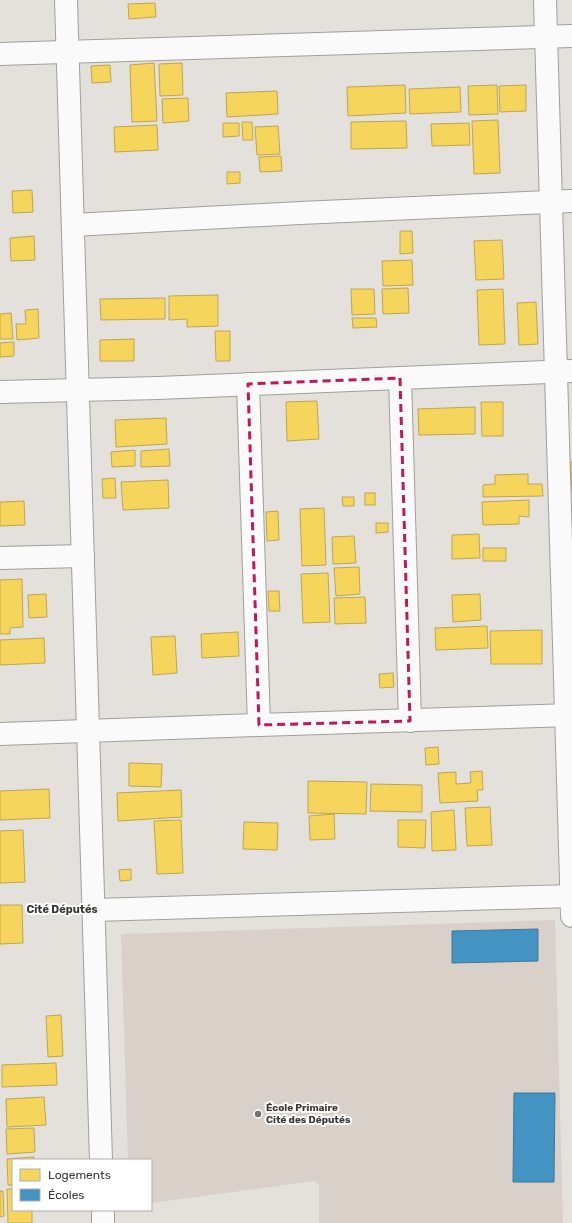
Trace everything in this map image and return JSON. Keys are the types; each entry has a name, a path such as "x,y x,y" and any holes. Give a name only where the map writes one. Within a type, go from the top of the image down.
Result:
{"street":[{"path":"66,0 101,1159"},
{"path":"94,910 572,902 561,202 546,37 545,0"},
{"path":"0,54 572,36"},
{"path":"73,225 300,213 561,202"},
{"path":"0,392 158,388 564,371"},
{"path":"400,378 410,721"},
{"path":"248,384 259,725"},
{"path":"0,558 83,556"},
{"path":"0,734 569,716"},
{"path":"103,1211 103,1223"}],"highlighted area":[{"path":"400,378 410,721 259,725 248,384"}],"shaded area":[{"path":"555,920 563,1223 319,1223 319,1185 315,1181 152,1203 152,1159 128,1159 121,934"}],"building: Logements":[{"path":"155,3 156,17 129,19 128,4"},
{"path":"154,63 157,121 132,122 130,65"},
{"path":"182,63 183,95 160,96 159,64"},
{"path":"110,65 111,82 92,83 91,66"},
{"path":"405,85 406,113 348,116 347,87"},
{"path":"497,85 498,114 469,115 468,86"},
{"path":"526,85 526,111 500,112 499,86"},
{"path":"460,87 461,112 410,114 409,89"},
{"path":"277,91 278,114 227,117 226,93"},
{"path":"188,98 189,121 163,123 162,99"},
{"path":"498,120 500,173 474,174 472,121"},
{"path":"406,121 407,148 351,149 351,122"},
{"path":"242,122 252,122 253,140 243,140"},
{"path":"223,123 239,123 239,136 223,137"},
{"path":"469,123 470,145 432,146 431,124"},
{"path":"157,125 158,150 115,152 114,127"},
{"path":"278,126 280,154 257,155 255,127"},
{"path":"281,156 282,171 260,172 259,157"},
{"path":"227,172 240,172 240,183 227,184"},
{"path":"32,190 33,212 13,213 12,191"},
{"path":"400,231 412,231 413,253 400,254"},
{"path":"34,236 35,260 11,261 10,238"},
{"path":"502,240 504,279 476,280 474,241"},
{"path":"412,260 413,285 383,286 382,261"},
{"path":"408,288 409,313 383,314 382,289"},
{"path":"351,289 374,289 375,314 352,315"},
{"path":"503,289 505,344 479,345 477,290"},
{"path":"218,295 218,326 187,327 187,319 169,320 169,296"},
{"path":"165,298 165,319 101,320 100,299"},
{"path":"536,302 538,344 519,345 517,303"},
{"path":"38,309 39,338 17,340 16,324 26,324 25,310"},
{"path":"11,313 13,339 0,339 0,314"},
{"path":"352,318 376,318 377,327 353,328"},
{"path":"215,331 230,331 230,361 216,361"},
{"path":"134,339 134,361 100,361 100,340"},
{"path":"14,342 14,356 0,357 0,343"},
{"path":"317,401 319,439 287,441 286,402"},
{"path":"481,402 503,402 503,436 482,436"},
{"path":"475,407 475,434 419,435 418,409"},
{"path":"166,418 167,444 116,447 115,420"},
{"path":"169,449 170,466 141,467 141,451"},
{"path":"135,450 135,466 112,467 111,452"},
{"path":"570,462 572,462 572,491"},
{"path":"528,474 528,484 542,484 543,496 483,497 483,485 495,484 495,475"},
{"path":"115,478 116,498 103,498 102,479"},
{"path":"168,480 169,508 123,510 121,482"},
{"path":"365,493 375,493 375,505 365,505"},
{"path":"342,497 354,497 354,506 343,506"},
{"path":"529,500 529,517 519,516 519,524 483,525 482,502"},
{"path":"24,501 25,525 0,526 0,502"},
{"path":"324,508 326,565 302,566 300,509"},
{"path":"278,511 279,540 267,541 266,512"},
{"path":"376,523 388,523 388,532 376,533"},
{"path":"479,534 480,558 452,559 452,535"},
{"path":"354,536 356,563 333,564 332,537"},
{"path":"483,548 506,548 506,561 483,561"},
{"path":"359,567 360,594 336,596 334,568"},
{"path":"328,573 330,622 303,623 301,574"},
{"path":"22,579 23,627 10,628 10,634 0,634 0,580"},
{"path":"268,591 279,591 280,611 269,611"},
{"path":"46,594 47,617 29,618 28,595"},
{"path":"480,594 481,620 453,622 452,595"},
{"path":"365,597 366,623 335,624 334,598"},
{"path":"487,626 488,648 436,650 435,628"},
{"path":"542,630 542,664 491,664 490,631"},
{"path":"238,632 239,656 202,658 201,634"},
{"path":"175,636 177,673 153,675 151,637"},
{"path":"44,638 45,663 0,665 0,640"},
{"path":"393,673 394,687 380,688 379,674"},
{"path":"438,747 439,764 426,765 425,748"},
{"path":"129,763 162,764 161,787 129,786"},
{"path":"482,771 483,790 477,790 478,801 440,803 438,773 456,772 456,784 471,783 470,772"},
{"path":"308,781 367,782 366,814 308,813"},
{"path":"371,784 422,785 422,812 370,811"},
{"path":"49,789 50,818 0,820 0,791"},
{"path":"181,790 182,817 118,821 117,793"},
{"path":"490,807 492,845 467,846 465,808"},
{"path":"454,810 456,850 432,851 431,812"},
{"path":"334,814 335,839 310,840 309,816"},
{"path":"181,820 183,873 157,874 154,821"},
{"path":"398,820 426,820 425,848 398,847"},
{"path":"244,822 278,823 277,850 243,849"},
{"path":"23,830 25,882 0,883 0,831"},
{"path":"131,869 131,880 120,881 119,870"},
{"path":"0,905 22,905 23,943 0,944"},
{"path":"61,1015 63,1056 48,1057 46,1016"},
{"path":"56,1063 57,1085 2,1087 2,1065"},
{"path":"44,1097 46,1125 7,1127 6,1099"},
{"path":"34,1128 35,1152 7,1154 6,1129"},
{"path":"34,1157 34,1159 12,1159 12,1185 8,1185 7,1159"},
{"path":"7,1189 12,1189 12,1211 32,1211 32,1223 8,1223"},
{"path":"0,1191 3,1191 4,1216 0,1217"}],"building: Écoles":[{"path":"538,929 538,961 452,963 452,931"},
{"path":"514,1093 555,1093 554,1182 513,1182"}],"place":[{"name":"École Primaire Cité des Députés","path":"258,1114"}],"district":[{"name":"Cité Députés","path":"62,909"}]}
